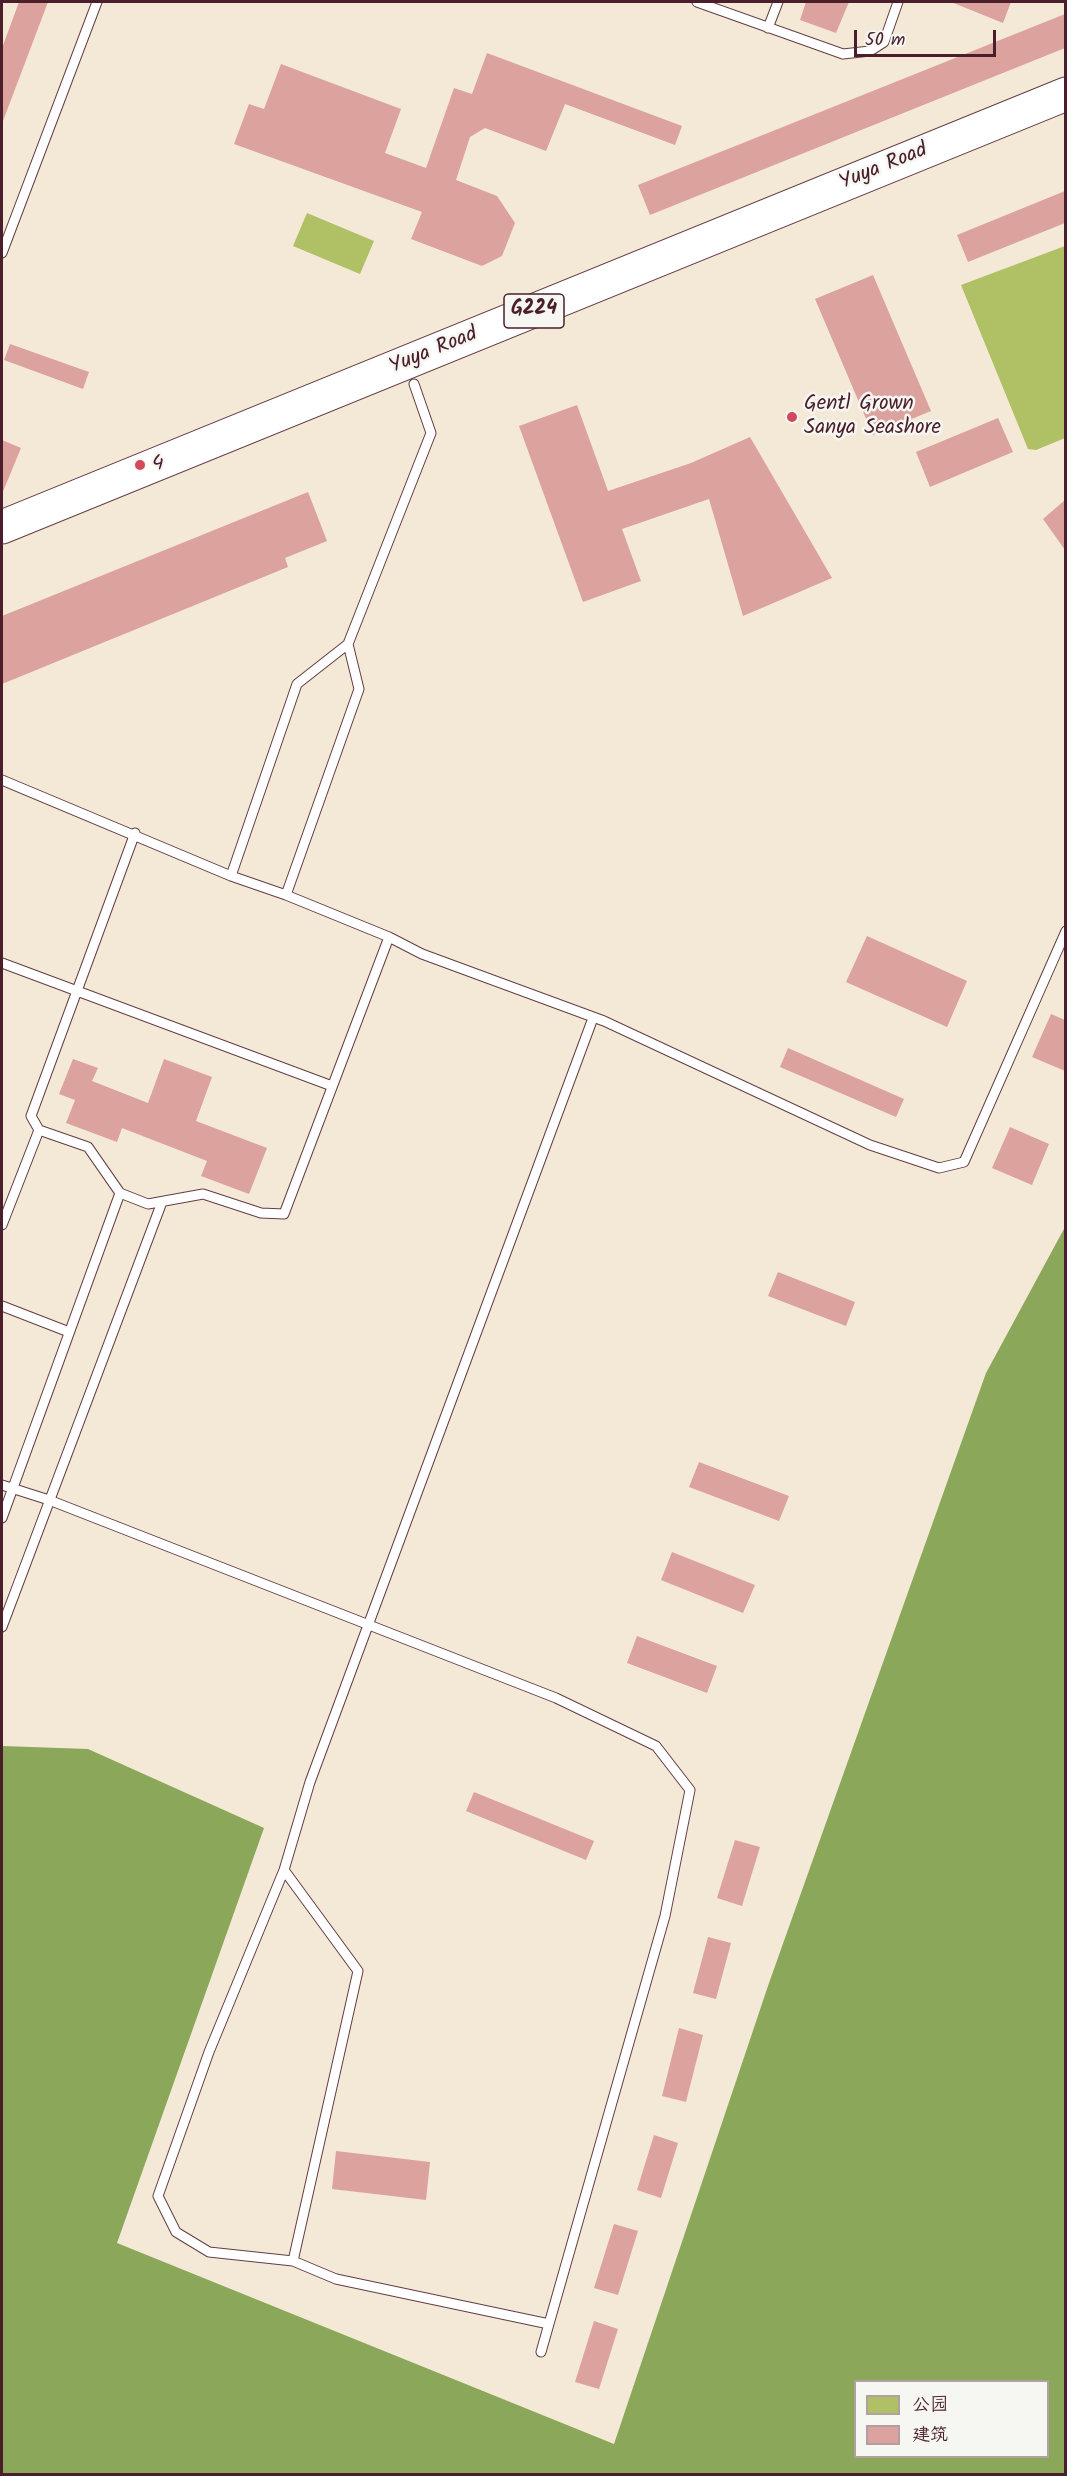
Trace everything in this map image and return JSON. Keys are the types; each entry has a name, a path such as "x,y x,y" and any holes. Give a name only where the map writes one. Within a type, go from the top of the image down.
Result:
{"highway":[{"name":"Yuya Road","path":"2,527 1065,94"},
{"name":"Yuya Road","path":"2,551 1065,119"}],"lane":[{"path":"2,253 97,2"},
{"path":"697,2 843,54 870,51 884,42 898,2"},
{"path":"768,28 778,2"},
{"path":"231,876 297,684 348,644 431,433 414,384"},
{"path":"286,895 359,689 348,644"},
{"path":"2,780 135,833 231,876 286,895 389,937 422,954 593,1018 870,1145 939,1168 964,1162 1065,931"},
{"path":"135,833 31,1116 39,1130 88,1147 120,1192 148,1204 203,1194 261,1213 284,1214 389,937"},
{"path":"2,963 332,1086"},
{"path":"549,2324 336,2279 293,2261 209,2252 176,2232 158,2196 209,2052 284,1870 310,1782 593,1018"},
{"path":"2,1225 39,1130"},
{"path":"2,1518 120,1192"},
{"path":"2,1627 162,1202"},
{"path":"2,1306 69,1332"},
{"path":"2,1485 49,1500 556,1698 656,1746 690,1790 665,1916 541,2352"},
{"path":"284,1870 358,1971 293,2261"}],"green space":[{"path":"307,213 374,241 360,274 293,246"},
{"path":"1065,246 1065,438 1036,450 1028,449 961,285"},
{"path":"1065,1227 1065,2474 2,2474 2,1746 88,1749 264,1828 117,2243 614,2444 769,1983 986,1373"}],"building":[{"path":"19,2 48,2 3,121 2,48"},
{"path":"806,2 849,2 836,33 800,20"},
{"path":"951,2 1011,2 1003,23"},
{"path":"1065,14 1065,48 650,215 638,185"},
{"path":"487,53 682,126 675,145 565,104 546,151 485,128 470,137 456,180 497,196 515,223 502,256 482,266 411,239 422,212 234,144 249,104 264,109 281,64 401,109 385,153 426,168 454,88 472,94"},
{"path":"1065,191 1065,223 968,262 957,235"},
{"path":"873,275 931,411 873,435 815,299"},
{"path":"10,344 89,372 83,389 4,360"},
{"path":"577,405 608,491 691,463 750,437 832,578 743,616 709,499 622,529 641,581 583,602 519,426"},
{"path":"998,418 1013,452 930,487 916,452"},
{"path":"2,440 21,448 2,494"},
{"path":"308,492 327,541 285,558 288,567 2,684 2,616"},
{"path":"1065,500 1065,550 1043,519"},
{"path":"867,936 967,981 947,1027 846,982"},
{"path":"1051,1014 1065,1020 1065,1071 1032,1057"},
{"path":"788,1048 904,1099 896,1117 780,1067"},
{"path":"73,1059 98,1068 92,1081 148,1103 164,1059 212,1077 196,1121 267,1148 249,1194 201,1176 207,1161 122,1128 117,1142 66,1123 75,1100 59,1094"},
{"path":"1010,1127 1049,1144 1032,1185 992,1168"},
{"path":"778,1272 855,1302 846,1326 768,1296"},
{"path":"699,1462 789,1496 779,1521 689,1487"},
{"path":"672,1552 755,1585 743,1613 661,1580"},
{"path":"637,1636 717,1666 707,1693 627,1663"},
{"path":"474,1792 594,1841 586,1860 466,1811"},
{"path":"735,1840 760,1847 742,1906 717,1898"},
{"path":"708,1937 731,1943 716,1999 693,1993"},
{"path":"679,2028 703,2035 686,2102 662,2096"},
{"path":"654,2135 678,2143 661,2198 637,2190"},
{"path":"336,2151 430,2162 426,2200 332,2189"},
{"path":"614,2224 638,2231 618,2295 594,2288"},
{"path":"594,2321 618,2329 599,2389 575,2382"}],"place":[{"name":"Gentl Grown Sanya Seashore","path":"792,417"},
{"name":"4","path":"140,465"}]}
